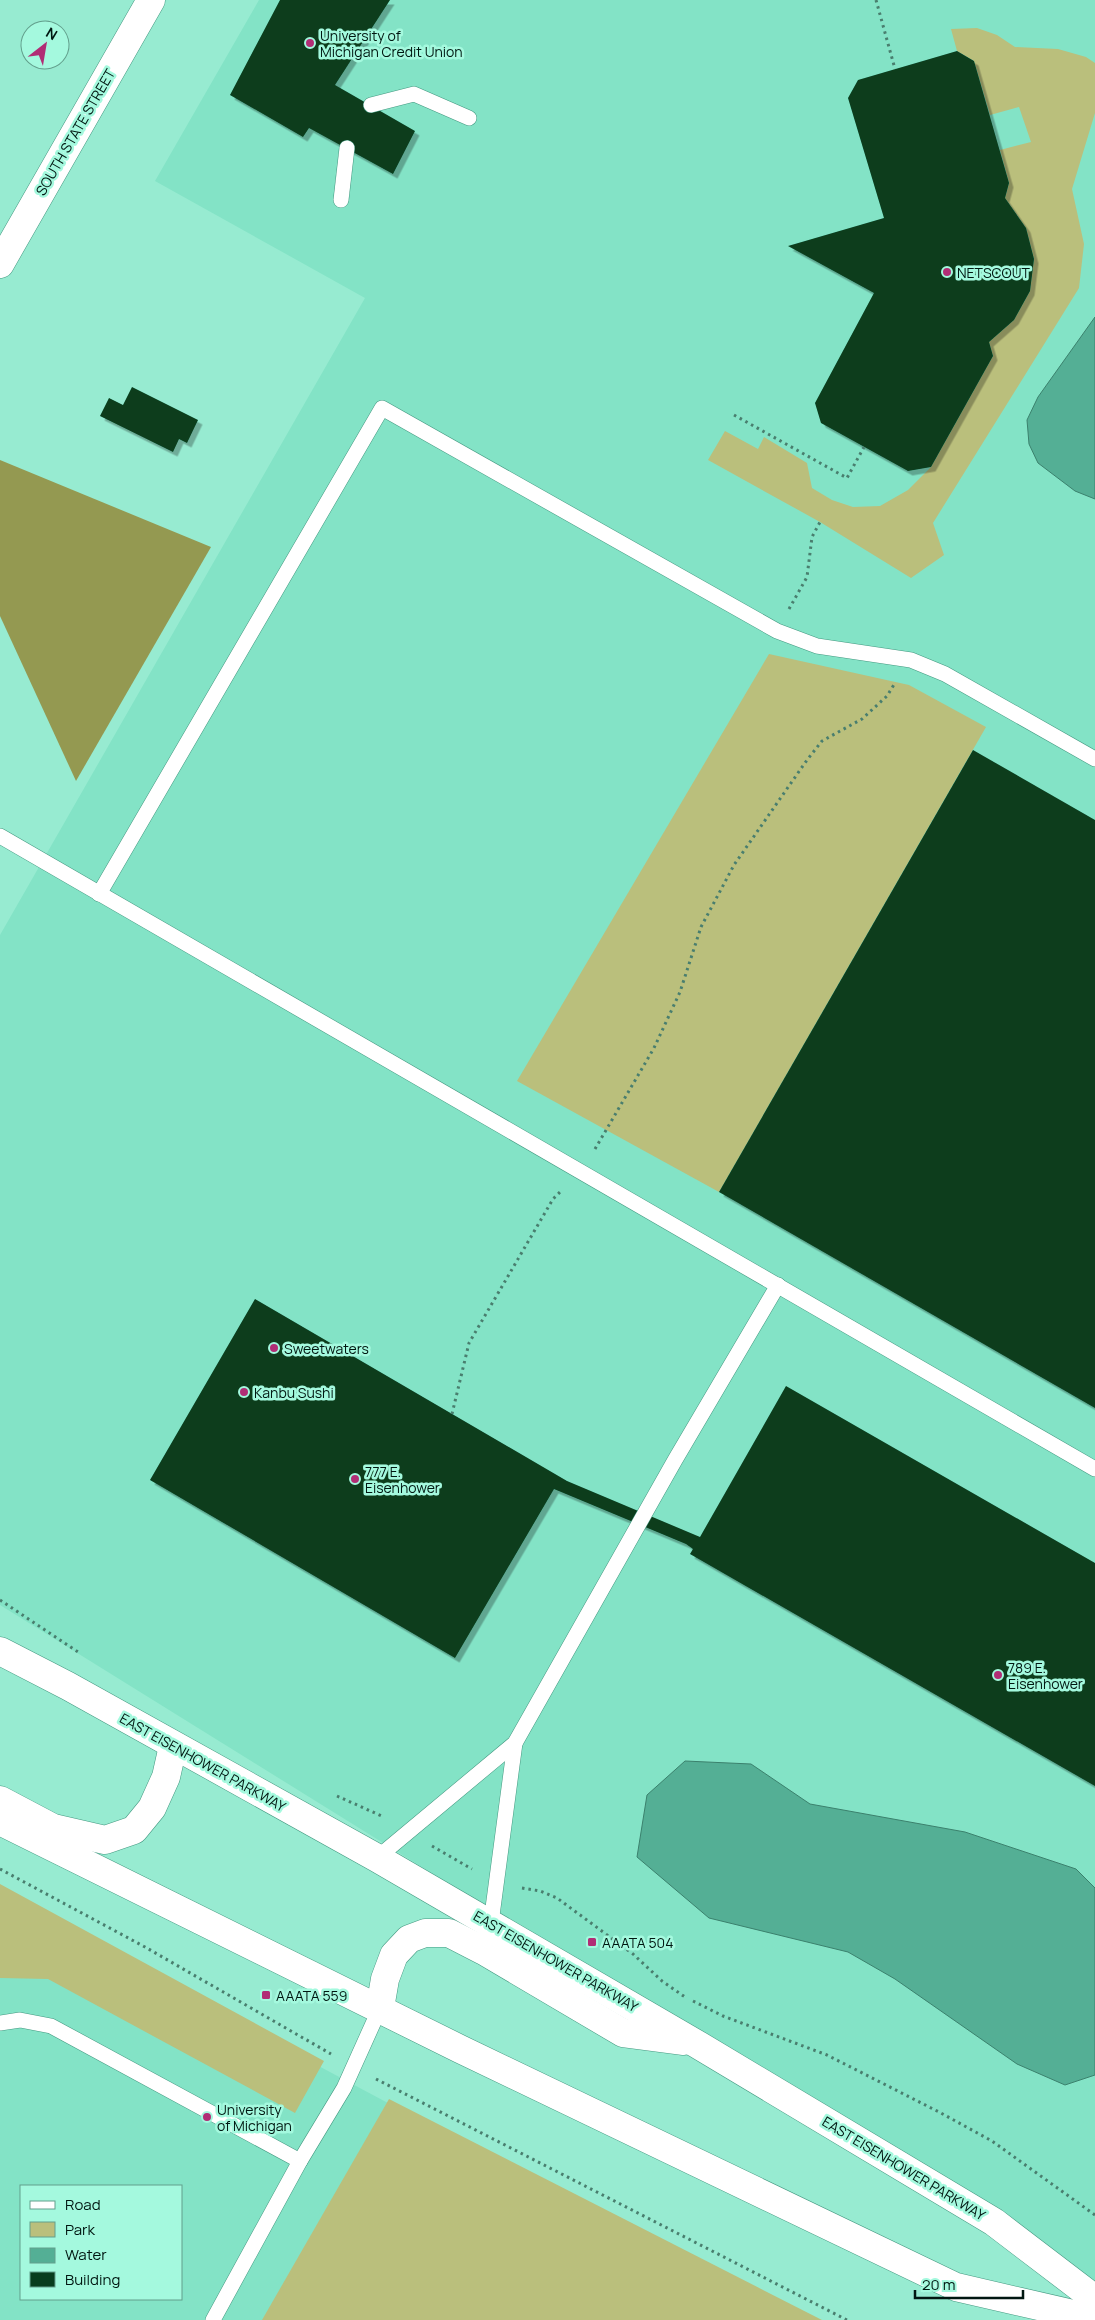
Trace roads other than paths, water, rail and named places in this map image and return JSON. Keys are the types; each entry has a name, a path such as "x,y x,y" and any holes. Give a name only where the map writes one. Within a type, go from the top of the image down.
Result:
{"main road":[{"name":"SOUTH STATE STREET","path":"0,264 151,0"},
{"name":"EAST EISENHOWER PARKWAY","path":"0,1651 68,1686 492,1923 695,2043 994,2222 1095,2300"},
{"path":"0,1670 68,1686"},
{"path":"0,1800 53,1828 105,1840 134,1830 152,1808 166,1777 173,1746"},
{"path":"0,1821 380,2008 956,2287 1095,2319"},
{"path":"380,2008 384,1979 394,1955 409,1939 424,1933 449,1933 484,1951 623,2033 695,2043"}],"lane":[{"path":"371,105 414,94 469,118"},
{"path":"341,200 347,148"},
{"path":"99,894 382,408 777,631 818,646 911,660 944,674 1095,759"},
{"path":"0,836 1095,1469"},
{"path":"376,1858 515,1744 675,1460 778,1285"},
{"path":"492,1923 515,1744"},
{"path":"213,2320 300,2161 344,2088 380,2008"},
{"path":"0,2023 20,2020 52,2026 300,2161"}],"water":[{"path":"1095,317 1095,499 1075,491 1038,463 1029,444 1027,420 1038,397"},
{"path":"685,1761 751,1764 810,1804 965,1832 1076,1869 1095,1888 1095,2075 1065,2085 1017,2064 895,1979 848,1952 709,1918 637,1857 647,1795"}],"place":[{"name":"University of Michigan Credit Union","path":"310,43"},
{"name":"NETSCOUT","path":"947,272"},
{"name":"Sweetwaters","path":"274,1348"},
{"name":"Kanbu Sushi","path":"244,1392"},
{"name":"777 E. Eisenhower","path":"355,1479"},
{"name":"789 E. Eisenhower","path":"998,1675"},
{"name":"AAATA 504","path":"592,1942"},
{"name":"AAATA 559","path":"266,1995"},
{"name":"University of Michigan","path":"207,2117"}]}
